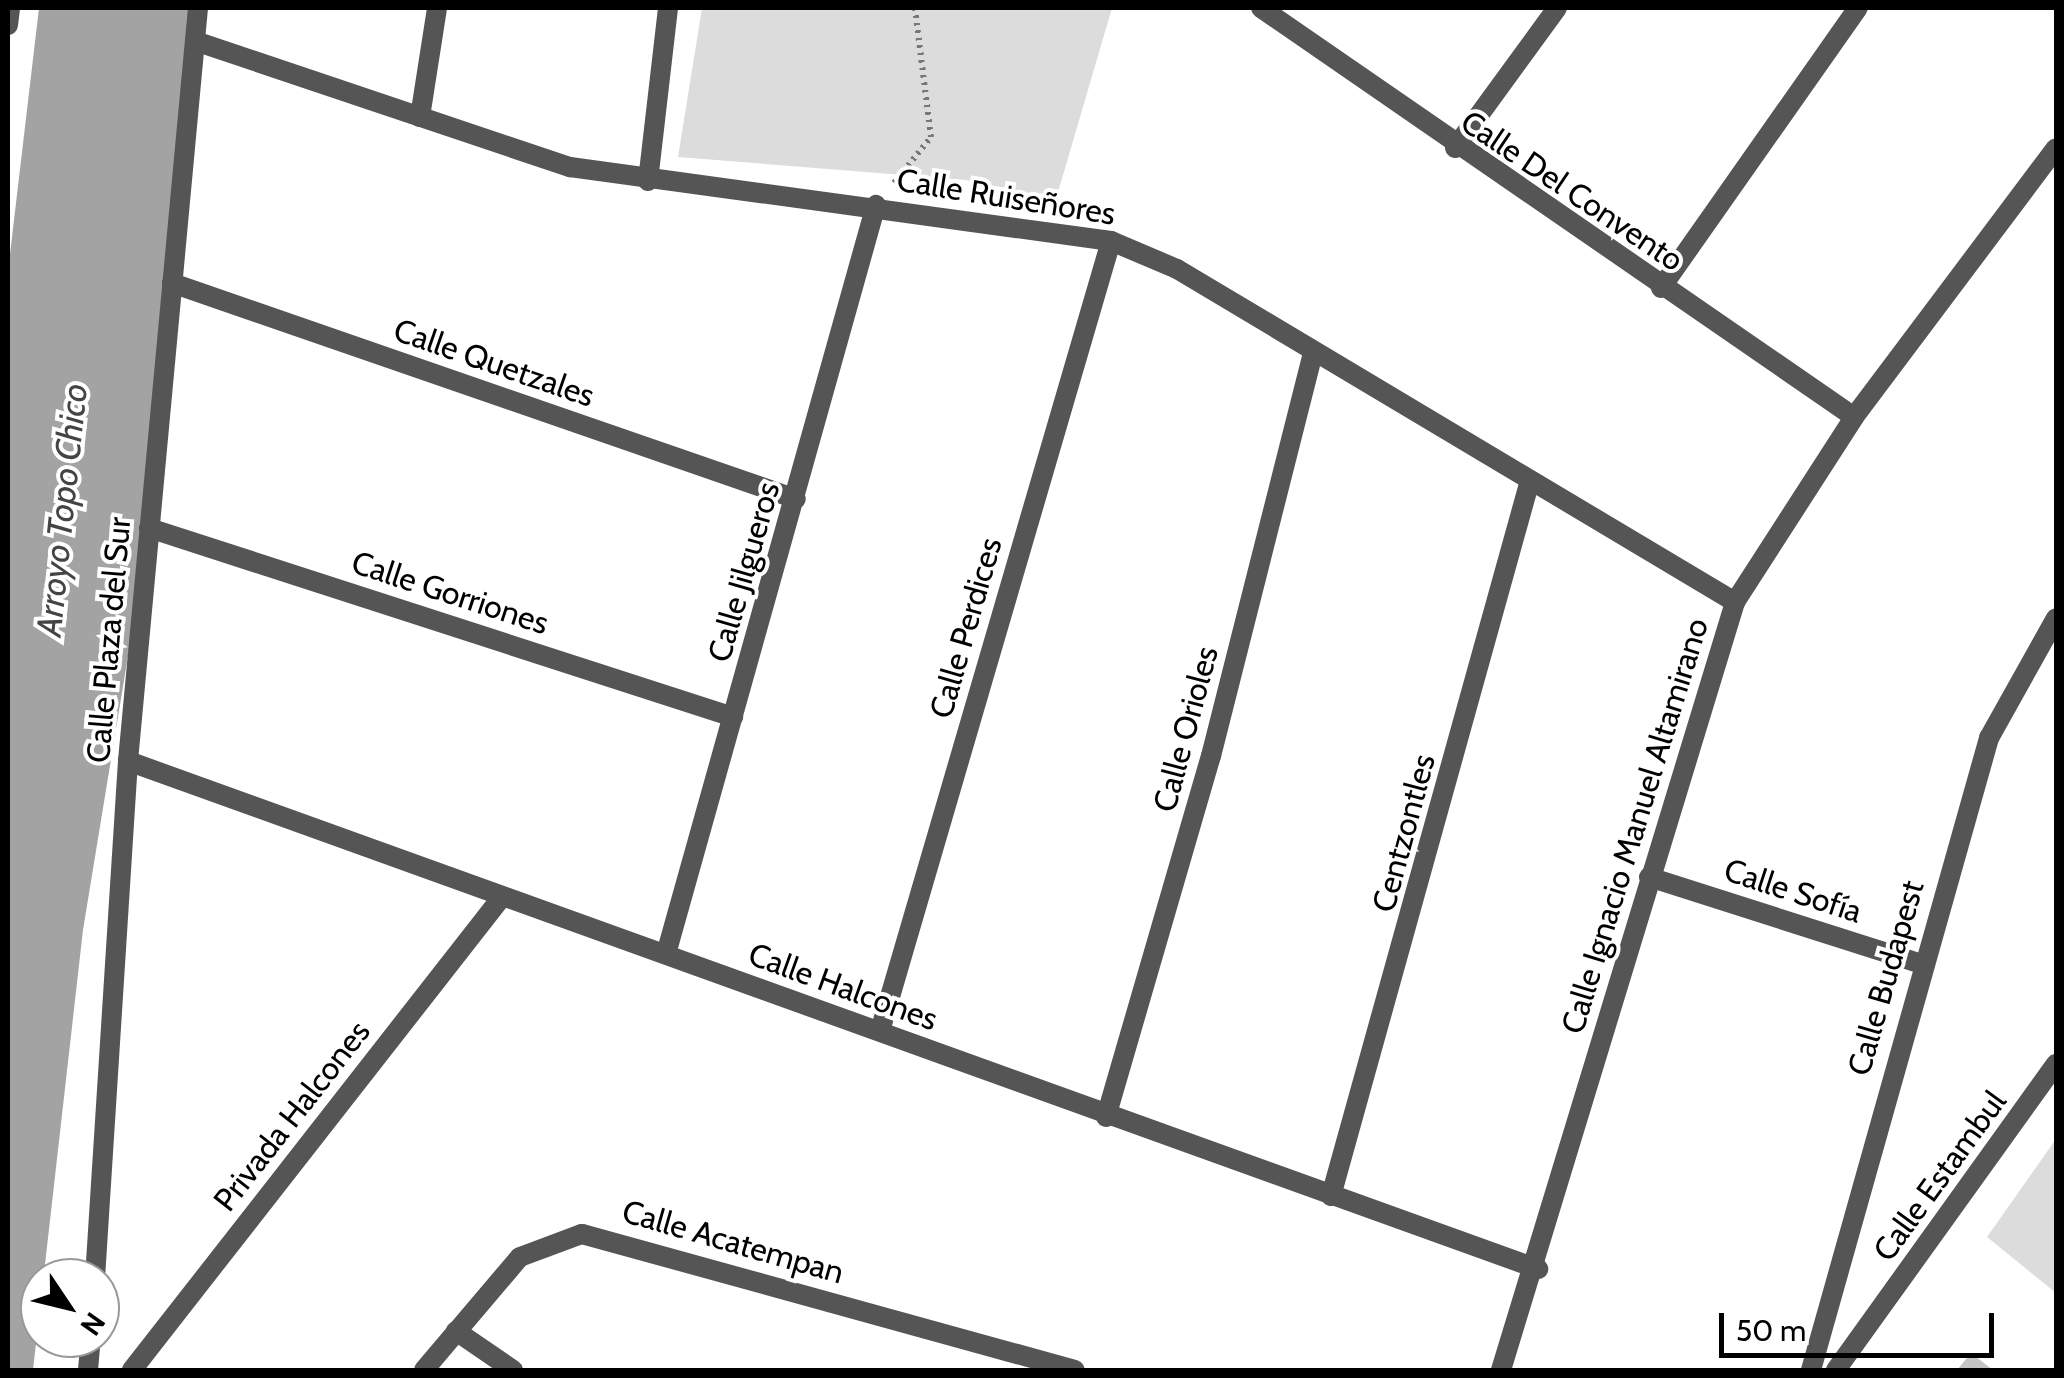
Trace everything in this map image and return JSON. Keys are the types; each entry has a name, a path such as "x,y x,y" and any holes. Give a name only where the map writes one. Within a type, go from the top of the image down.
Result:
{"street":[{"path":"8,25 10,8"},
{"name":"Calle Plaza del Sur","path":"95,1258 128,761 198,8"},
{"path":"420,117 436,8"},
{"path":"648,181 668,8"},
{"name":"Calle Del Convento","path":"1262,8 1454,148 1854,417"},
{"path":"1454,148 1557,8"},
{"path":"1661,288 1858,8"},
{"name":"Calle Ruiseñores","path":"194,41 570,167 648,181 876,206 1111,241 1178,269 1529,484 1735,602"},
{"name":"Calle Ignacio Manuel Altamirano","path":"1501,1370 1538,1268 1649,877 1735,602 1854,417 2056,148"},
{"name":"Calle Jilgueros","path":"666,954 876,206"},
{"name":"Calle Perdices","path":"880,1031 1111,241"},
{"name":"Calle Quetzales","path":"172,283 796,499"},
{"name":"Calle Orioles","path":"1106,1117 1211,756 1312,354"},
{"name":"Centzontles","path":"1330,1196 1529,484"},
{"name":"Calle Gorriones","path":"148,528 733,717"},
{"name":"Calle Budapest","path":"1811,1370 1919,963 1989,738 2056,618"},
{"name":"Calle Halcones","path":"128,761 500,898 880,1031 1106,1117 1538,1268"},
{"name":"Calle Sofía","path":"1649,877 1919,963"},
{"name":"Privada Halcones","path":"132,1370 500,898"},
{"name":"Calle Estambul","path":"1836,1370 2056,1064"},
{"name":"Calle Acatempan","path":"424,1370 520,1257 582,1234 1075,1370"},
{"path":"456,1331 514,1370"}],"path":[{"path":"876,206 930,137 915,8"}],"shaded area":[{"path":"702,8 1112,8 1056,199 966,180 678,157"},
{"path":"2056,1139 2056,1293 1987,1237"}],"water":[{"name":"Arroyo Topo Chico","path":"39,8 198,8 149,528 83,930 46,1258 20,1258 20,1358 34,1358 33,1370 8,1370 8,271"}],"building":[{"path":"1971,1353 1993,1370 1957,1370"}]}
